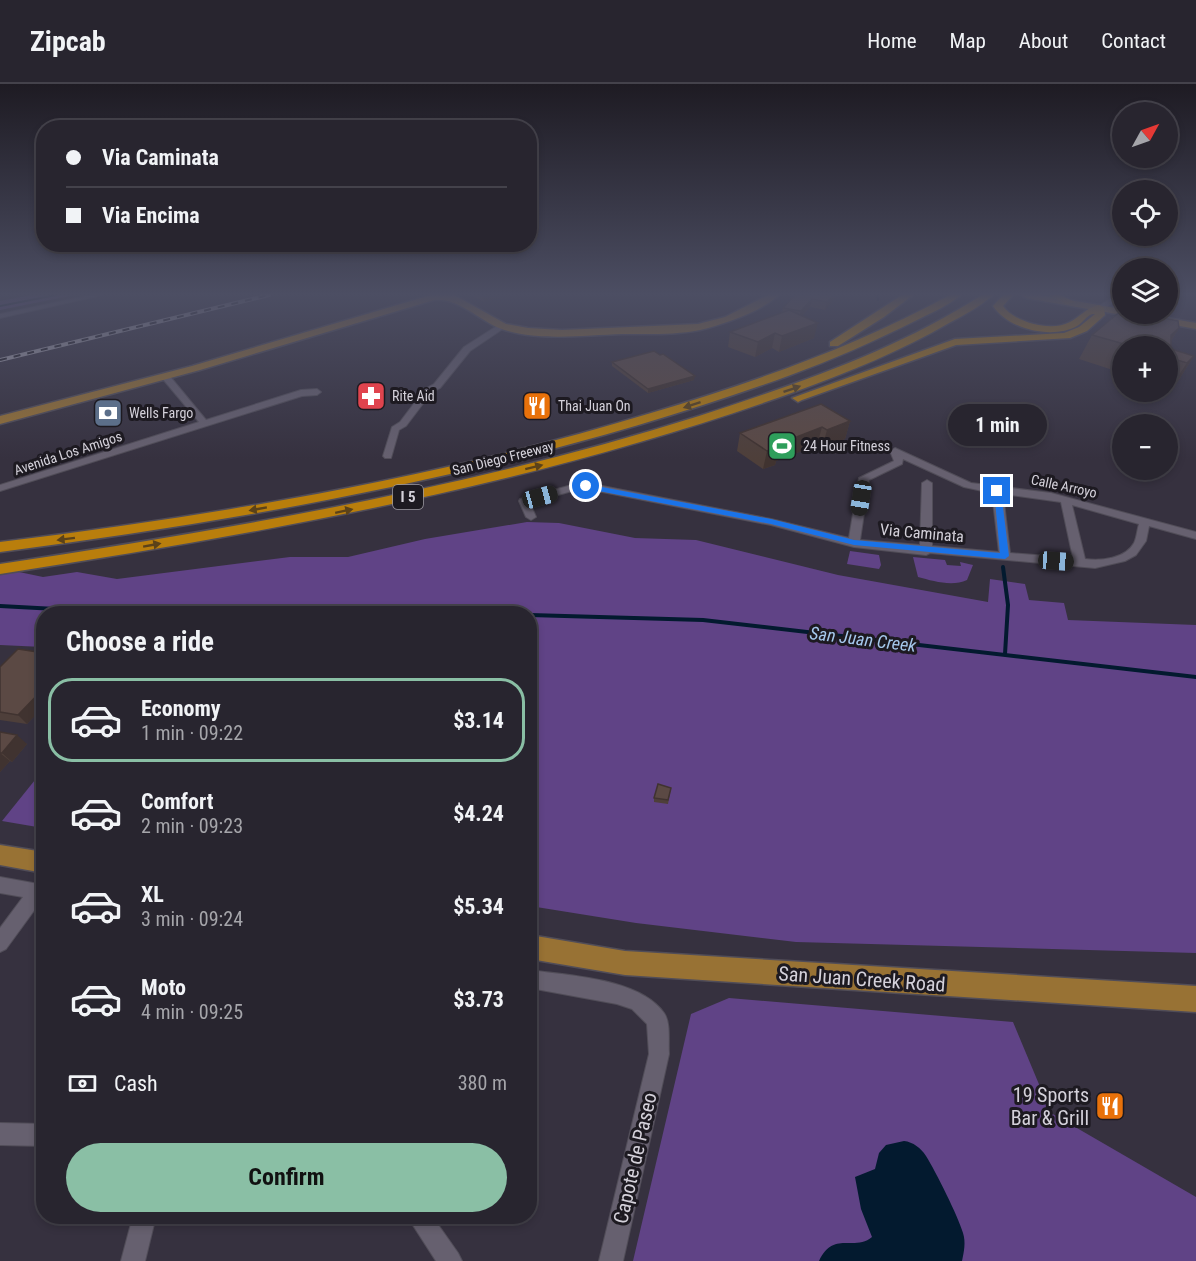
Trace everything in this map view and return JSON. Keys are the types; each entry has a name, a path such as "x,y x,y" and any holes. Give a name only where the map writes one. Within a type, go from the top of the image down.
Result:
{"highway":[{"path":"748,387 824,350"},
{"name":"San Diego Freeway","path":"0,548 144,528 316,499 550,447 629,425 748,387 843,350"},
{"name":"San Diego Freeway","path":"0,569 94,555 335,512 457,486 601,450 717,415 800,386 885,350"},
{"path":"717,415 750,413 833,387 934,350"}],"main road":[{"path":"0,422 257,350"},
{"path":"0,855 36,862"},
{"name":"San Juan Creek Road","path":"537,948 637,964 1196,999"}],"street":[{"path":"392,455 406,429 403,424 432,387 430,385 460,350"},
{"path":"165,376 205,424"},
{"name":"Avenida Los Amigos","path":"0,488 301,393 317,392"},
{"name":"Calle Arroyo","path":"854,543 864,478 899,462 895,451 948,478 968,485 997,491 1036,493 1066,500 1144,525 1196,536"},
{"path":"926,550 927,483"},
{"name":"Via Caminata","path":"531,517 524,501 572,488 592,487 771,522 854,543 1095,564 1118,560 1134,552 1140,542 1144,525"},
{"path":"997,491 1005,556"},
{"path":"1066,500 1080,562"},
{"path":"0,885 36,892"},
{"path":"0,943 36,898"},
{"name":"Capote de Paseo","path":"537,981 616,994 638,1001 657,1020 659,1054 611,1261"},
{"path":"0,1134 36,1135"},
{"path":"133,1261 143,1224"},
{"path":"424,1224 450,1261"}],"shaded area":[{"path":"527,522 559,523 635,538 696,540 838,575 988,602 990,579 1025,584 1029,600 1064,603 1068,620 1196,625 1196,953 796,942 636,923 537,907 537,606 36,606 36,647 0,645 0,568 43,577 77,572 117,579 290,557 348,557 425,539"},
{"path":"850,551 879,555 881,565 879,569 847,564"},
{"path":"913,557 945,560 947,565 961,566 960,562 973,565 967,580 942,583 918,577"},
{"path":"36,779 36,827 2,821"},
{"path":"729,998 1013,1022 1051,1113 1196,1197 1196,1261 633,1261 691,1014"}],"water":[{"path":"904,1141 914,1144 924,1153 957,1216 964,1236 962,1261 819,1261 831,1246 859,1243 872,1237 861,1209 855,1177 875,1169 879,1153 886,1145"}],"building":[{"path":"654,351 660,355 663,354 695,376 648,389 612,362"},
{"path":"1178,351 1194,356 1187,363 1178,360"},
{"path":"821,404 850,421 827,430 822,427 776,445 779,447 767,451 740,433"},
{"path":"18,649 36,652 36,696 18,715 0,712 0,667"},
{"path":"0,732 17,735 2,753 0,753"},
{"path":"658,784 671,788 668,800 654,798"}],"waterway":[{"path":"1003,567 1008,605 1005,654"},
{"name":"San Juan Creek","path":"0,606 36,608"},
{"name":"San Juan Creek","path":"537,615 703,620 1196,677"}],"railway":[{"path":"0,360 42,350"}],"place":[{"name":"Rite Aid","path":"371,396"},
{"name":"Thai Juan On","path":"537,406"},
{"name":"Wells Fargo","path":"108,413"},
{"name":"24 Hour Fitness","path":"782,446"},
{"name":"19 Sports Bar & Grill","path":"1110,1106"}],"route":[{"path":"586,486 771,522 854,543 1005,556 997,491"}]}
